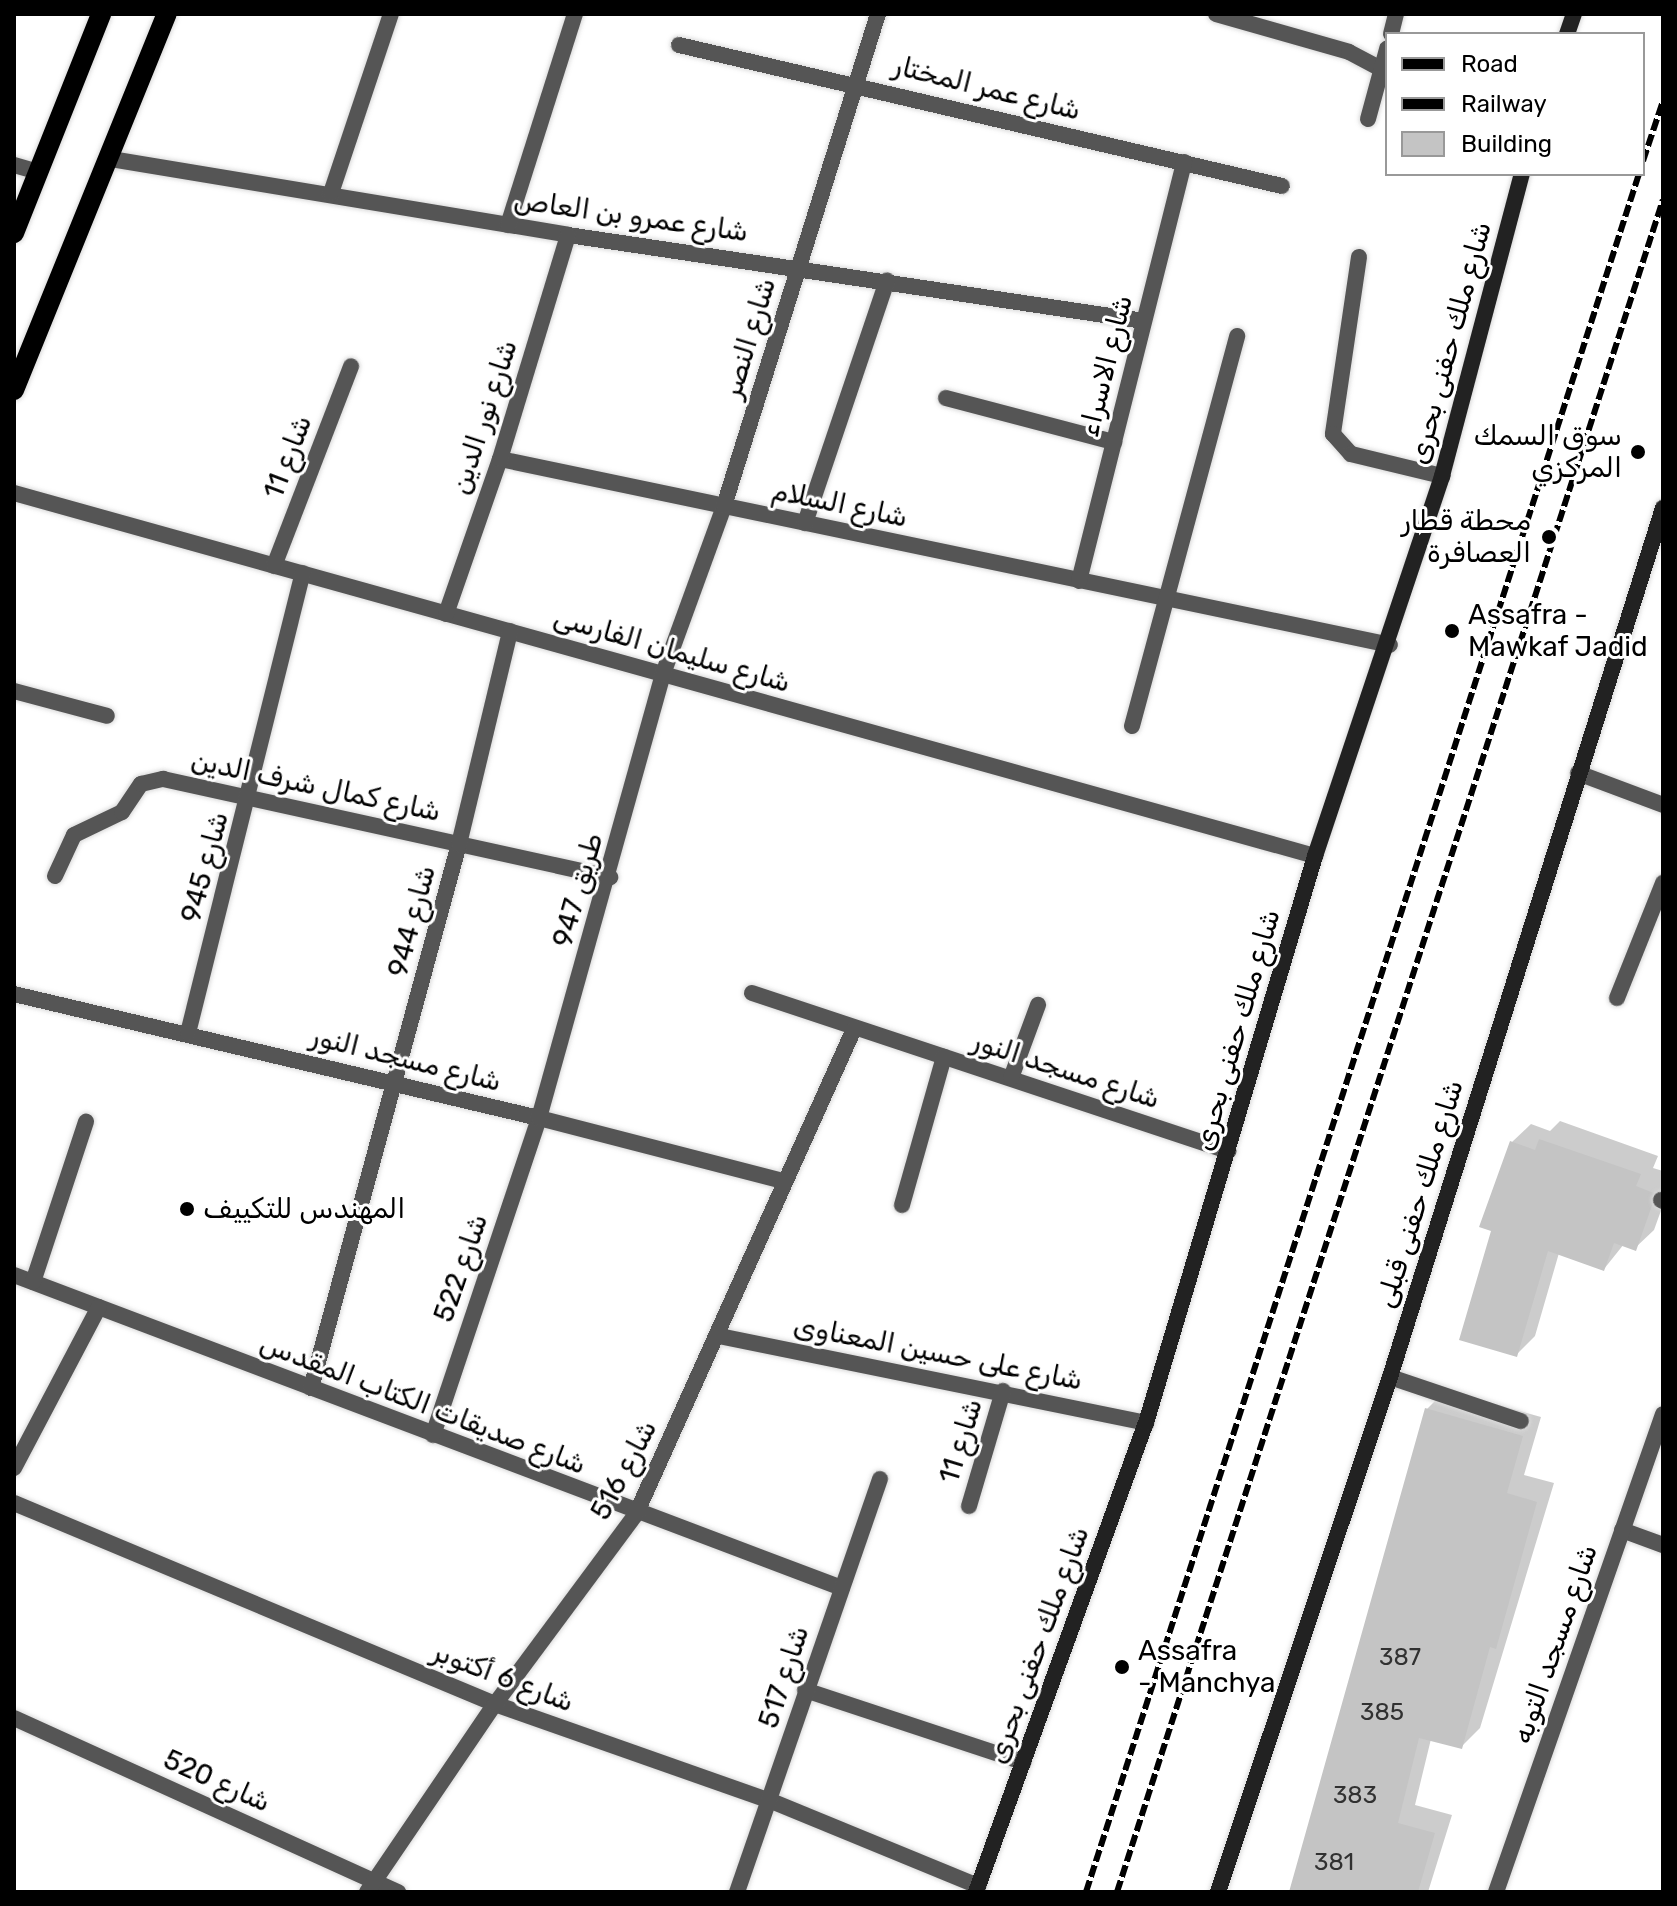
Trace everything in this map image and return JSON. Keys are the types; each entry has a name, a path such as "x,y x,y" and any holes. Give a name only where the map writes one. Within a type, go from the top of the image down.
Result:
{"main road":[{"path":"14,233 101,14"},
{"path":"14,390 111,159 167,14"}],"street":[{"path":"331,193 391,14"},
{"path":"508,225 575,14"},
{"name":"شارع النصر","path":"663,674 724,506 878,14"},
{"path":"1216,14 1349,52 1385,70 1368,119"},
{"name":"شارع عمر المختار","path":"679,45 856,83 1282,186"},
{"name":"شارع عمرو بن العاص","path":"111,159 331,193 568,235 799,267 1144,321"},
{"name":"شارع الاسراء","path":"1079,581 1184,162"},
{"path":"14,165 38,172"},
{"name":"شارع ملك حفنى بحرى","path":"977,1889 1146,1423 1315,856 1390,645 1442,476 1521,176"},
{"name":"شارع نور الدين","path":"446,614 500,459 568,235"},
{"path":"1359,257 1333,434 1351,454 1442,476"},
{"path":"805,523 887,281"},
{"path":"1132,726 1170,600 1237,336"},
{"name":"شارع 11","path":"274,566 351,366"},
{"path":"946,398 1114,442"},
{"name":"شارع السلام","path":"500,459 1390,645"},
{"name":"شارع سليمان الفارسى","path":"14,493 1315,856"},
{"name":"شارع ملك حفنى قبلى","path":"1218,1892 1390,1377 1663,508"},
{"name":"شارع 945","path":"188,1033 250,798 303,573"},
{"name":"شارع 944","path":"311,1388 459,844 510,631"},
{"name":"طريق 947","path":"539,1118 610,877 663,674"},
{"path":"14,691 107,716"},
{"path":"1578,773 1663,805"},
{"name":"شارع كمال شرف الدين","path":"55,876 74,835 122,812 132,793 151,780 250,798 610,877"},
{"path":"1617,998 1663,883"},
{"name":"شارع مسجد النور","path":"752,993 1228,1151"},
{"name":"شارع مسجد النور","path":"14,994 396,1083 783,1181"},
{"path":"1011,1078 1038,1005"},
{"name":"شارع 516","path":"371,1887 495,1704 636,1514 719,1336 783,1181 854,1029"},
{"path":"902,1205 944,1057"},
{"name":"شارع 522","path":"433,1435 539,1118"},
{"path":"33,1282 86,1122"},
{"name":"شارع صديقات الكتاب المقدس","path":"14,1275 636,1514 842,1588"},
{"path":"14,1468 19,1449 99,1307"},
{"name":"شارع على حسين المعناوى","path":"719,1336 1003,1391 1146,1423"},
{"path":"1390,1377 1521,1421"},
{"name":"شارع 11","path":"969,1506 1003,1391"},
{"name":"شارع مسجد التوبه","path":"1496,1892 1663,1414"},
{"name":"شارع 517","path":"737,1892 880,1479"},
{"name":"شارع 6 أكتوبر","path":"14,1503 495,1704 771,1801 977,1889"},
{"path":"1622,1530 1663,1545"},
{"path":"805,1690 1023,1762"},
{"name":"شارع 520","path":"14,1718 371,1887 398,1892"}],"building":[{"path":"1539,1139 1641,1174 1636,1186 1656,1194 1636,1251 1614,1243 1604,1271 1548,1251 1517,1357 1459,1340 1491,1231 1479,1227 1510,1141 1535,1150"},
{"path":"1425,1408 1523,1436 1507,1493 1537,1502 1496,1649 1490,1647 1462,1749 1419,1738 1398,1823 1435,1833 1418,1892 1289,1892"}],"railway":[{"path":"1645,155 1663,101"},
{"path":"1086,1892 1638,176"},
{"path":"1117,1892 1663,200"}],"place":[{"name":"سوق السمك المركزي","path":"1638,452"},
{"name":"محطة قطار العصافرة","path":"1549,537"},
{"name":"Assafra - Mawkaf Jadid","path":"1452,631"},
{"name":"المهندس للتكييف","path":"187,1209"},
{"name":"Assafra - Manchya","path":"1122,1667"}]}
